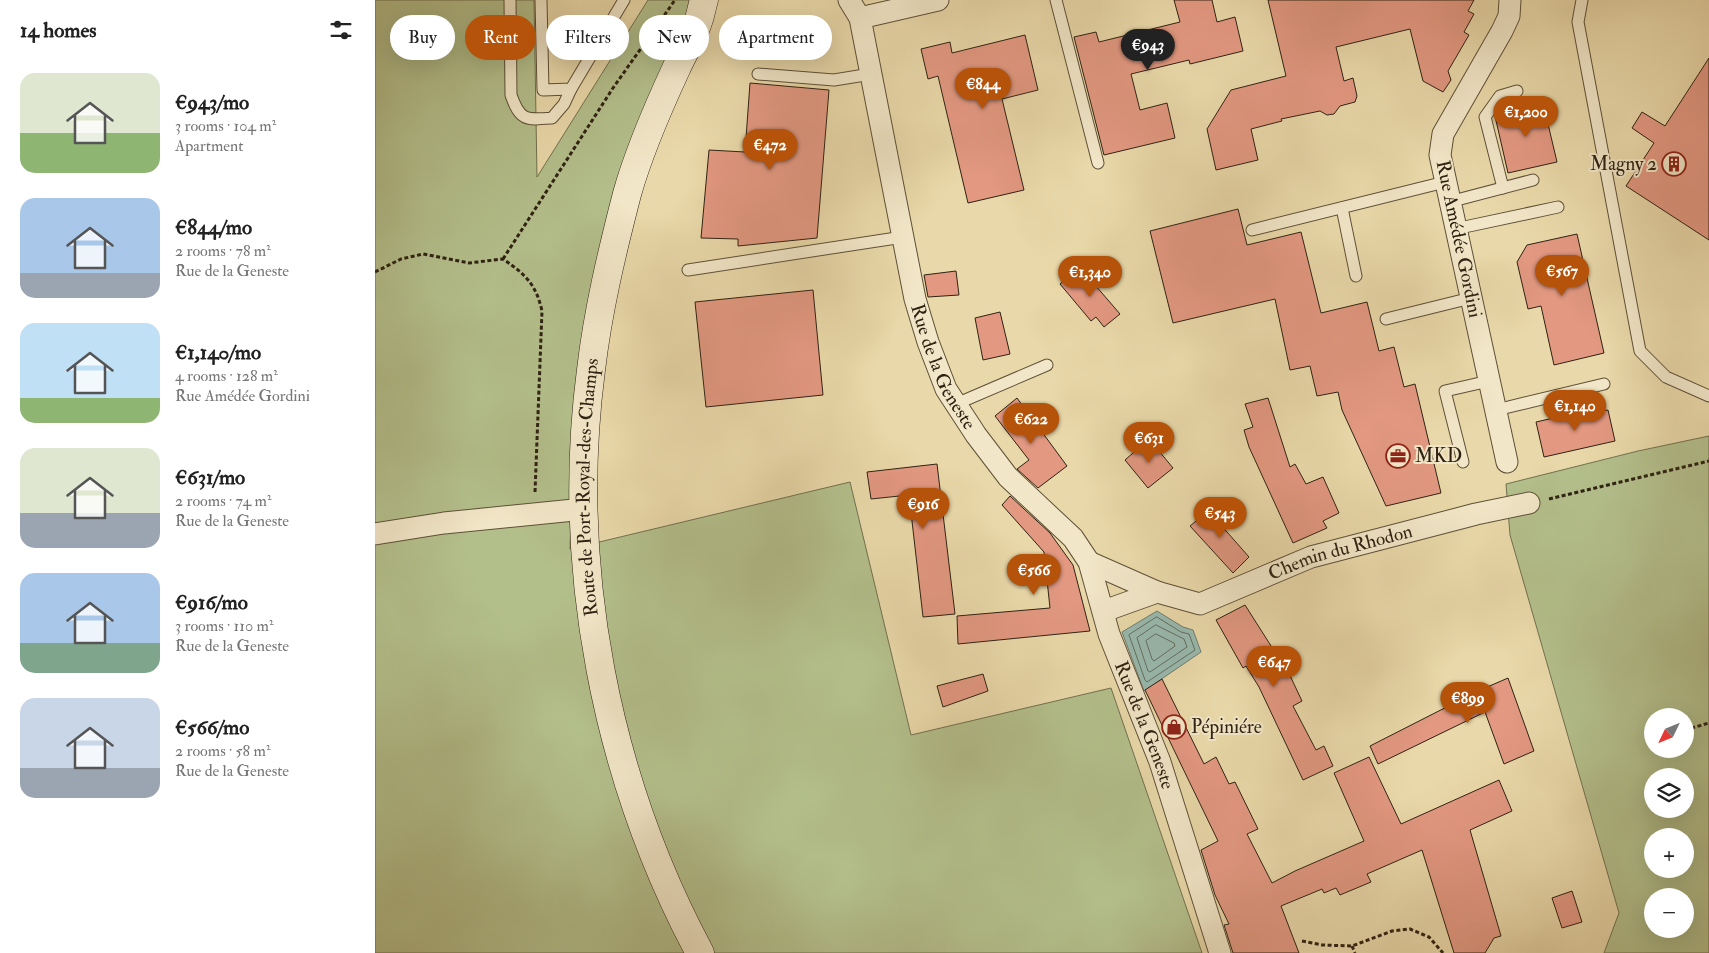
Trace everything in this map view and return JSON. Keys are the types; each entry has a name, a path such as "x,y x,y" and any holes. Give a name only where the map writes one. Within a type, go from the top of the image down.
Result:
{"main road":[{"name":"Route de Port-Royal-des-Champs","path":"700,953 657,865 635,805 617,746 605,694 587,569 584,510 584,449 591,370 598,323 615,242 628,192 658,108 701,10 720,0"}],"street":[{"path":"849,0 860,18 938,0"},
{"name":"Rue Amédée Gordini","path":"1507,462 1440,155 1443,134 1502,31 1509,16 1510,0"},
{"name":"Rue de la Geneste","path":"860,18 915,299 928,342 947,389 976,435 1008,477 1073,538 1089,562 1116,654 1160,762 1220,953"},
{"name":"Chemin du Rhodon","path":"1089,562 1157,592 1199,604 1311,557 1476,514 1529,503"},
{"path":"375,534 444,523 535,513 584,510"},
{"path":"1104,612 1157,592"}],"lane":[{"path":"509,0 511,95 521,115 530,120 551,118 564,104 624,0"},
{"path":"541,0 543,90 571,89"},
{"path":"1057,0 1098,163"},
{"path":"1582,0 1578,22 1640,351 1666,377 1709,396"},
{"path":"758,74 834,80 871,74"},
{"path":"1503,188 1485,117 1500,96 1517,91"},
{"path":"1252,230 1342,208 1447,192 1503,188 1533,180"},
{"path":"1455,229 1558,207"},
{"path":"1342,208 1356,276"},
{"path":"688,270 903,237"},
{"path":"1386,319 1471,298"},
{"path":"956,404 1047,365"},
{"path":"1463,462 1445,391 1489,381"},
{"path":"1496,410 1604,384"}],"path":[{"path":"503,259 613,88 675,0"},
{"path":"375,272 401,259 423,254 469,263 503,259 527,277 542,311 535,513"},
{"path":"1529,503 1709,461"},
{"path":"1694,727 1709,723"},
{"path":"1302,941 1352,946 1392,931 1410,929 1429,937 1443,953"},
{"path":"1352,946 1355,953"}],"green space":[{"path":"375,0 534,0 534,15 465,15 465,60 535,60 537,177 610,60 629,60 629,30 648,0 691,0 687,15 639,15 639,60 675,60 573,432 570,549 850,482 911,735 1111,688 1202,953 375,953"},
{"path":"1709,436 1709,953 1604,953 1619,913 1510,535 1506,484 1638,451"}],"water":[{"path":"1157,611 1183,627 1193,630 1201,652 1144,691 1122,632"}],"building":[{"path":"1174,0 1212,0 1217,22 1235,17 1243,51 1190,64 1189,60 1131,74 1140,110 1167,103 1175,138 1104,155 1074,37 1096,32 1099,42 1180,22"},
{"path":"1268,0 1474,0 1468,11 1474,14 1464,32 1469,35 1448,71 1451,80 1443,92 1423,81 1410,29 1336,47 1344,81 1353,78 1357,96 1355,102 1340,106 1334,114 1327,115 1320,111 1281,119 1282,121 1251,129 1258,160 1216,170 1207,129 1231,90 1286,76"},
{"path":"1025,35 1038,90 1002,99 1024,190 968,203 938,76 928,79 921,49 950,42 952,53"},
{"name":"Magny 2","path":"1709,58 1709,240 1626,186 1654,143 1632,128 1642,112 1665,126"},
{"path":"750,83 829,90 817,238 738,246 738,239 701,238 709,150 745,152"},
{"path":"1543,103 1557,162 1508,173 1495,116"},
{"path":"1238,209 1247,245 1301,232 1321,313 1367,302 1379,351 1394,347 1404,387 1415,384 1441,493 1386,506 1342,410 1338,392 1317,396 1310,366 1290,370 1275,299 1173,323 1150,231"},
{"path":"1577,234 1604,353 1554,365 1541,306 1528,309 1517,262 1527,245"},
{"path":"1078,269 1088,280 1089,278 1120,314 1104,327 1096,317 1091,321 1060,284"},
{"path":"956,271 959,295 928,297 924,275"},
{"path":"813,290 823,395 706,407 695,302"},
{"path":"1000,312 1010,354 983,360 975,318"},
{"path":"1017,398 1067,466 1038,488 1017,469 1029,460 995,416"},
{"path":"1268,398 1290,467 1295,464 1306,484 1323,477 1339,513 1323,521 1327,528 1293,543 1249,447 1244,430 1253,427 1245,404"},
{"path":"1588,410 1589,414 1608,410 1615,441 1544,457 1536,422"},
{"path":"1149,439 1173,468 1148,488 1125,460"},
{"path":"937,464 955,614 923,617 909,495 871,499 867,472"},
{"path":"1010,496 1050,533 1073,565 1090,631 958,644 957,616 1050,608 1044,552 1002,505"},
{"path":"1214,506 1226,519 1220,524 1249,557 1233,573 1190,526"},
{"path":"1245,605 1273,649 1277,648 1302,701 1293,706 1316,750 1324,746 1333,766 1303,780 1259,687 1246,666 1243,668 1216,620"},
{"path":"983,674 988,691 943,707 937,686"},
{"path":"1508,678 1534,751 1504,764 1485,712 1378,764 1370,746 1478,691"},
{"path":"1162,679 1204,764 1216,757 1229,784 1235,782 1258,829 1247,834 1272,883 1364,841 1334,773 1369,757 1401,824 1499,780 1512,811 1470,830 1501,936 1494,938 1485,953 1454,953 1422,850 1367,874 1371,882 1340,895 1336,888 1324,893 1322,889 1281,906 1299,953 1233,953 1224,925 1229,924 1215,895 1201,850 1218,841 1145,690"},
{"path":"1572,891 1582,922 1562,928 1552,898"}],"place":[{"name":"Magny 2","path":"1674,164"},
{"name":"MKD","path":"1398,456"},
{"name":"Pépiniére","path":"1174,727"}]}
